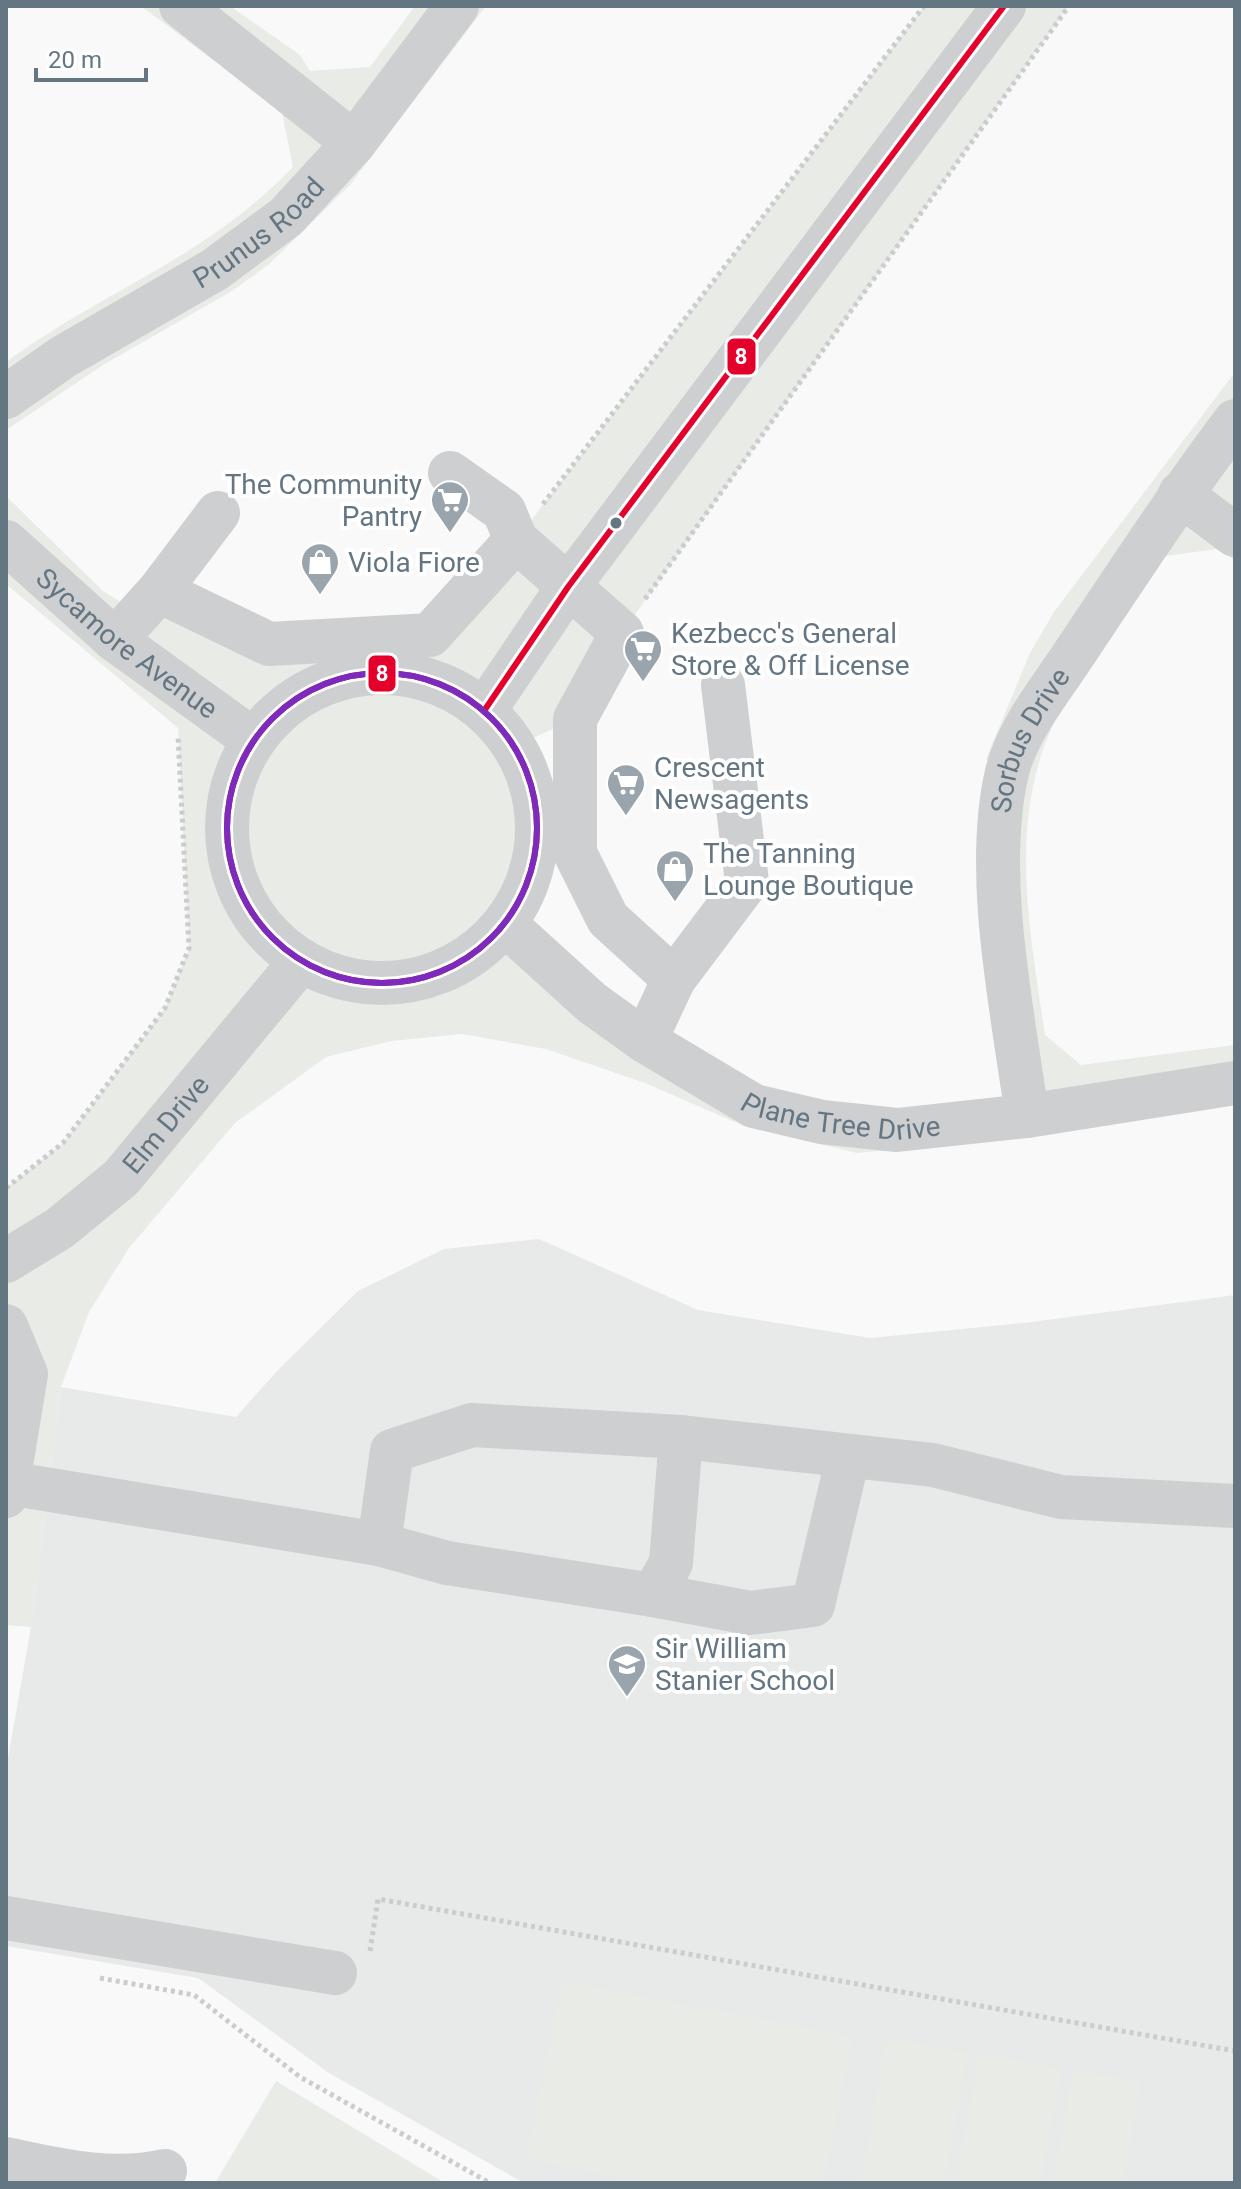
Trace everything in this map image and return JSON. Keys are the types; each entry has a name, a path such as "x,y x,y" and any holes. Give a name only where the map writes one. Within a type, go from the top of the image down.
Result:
{"street":[{"path":"181,6 354,143"},
{"name":"Prunus Road","path":"6,397 63,357 214,270 274,226 354,143 457,6"},
{"path":"484,711 568,587 1004,6"},
{"name":"Sorbus Drive","path":"1027,1116 1008,976 997,847 1007,770 1027,725 1180,494 1235,421"},
{"path":"450,473 504,511 516,540 622,633 575,719 575,853 608,919 674,979"},
{"path":"1180,494 1235,535"},
{"path":"115,640 159,591 218,513"},
{"path":"159,591 269,644 430,635 516,540"},
{"name":"Sycamore Avenue","path":"6,542 115,640 252,739"},
{"path":"356,674 402,674 446,686 484,711 515,746 533,790 538,837 528,883 505,924 472,955 432,976 387,984 342,979 301,961 264,930 239,889 227,842 230,795 252,739 276,714 313,688 356,674"},
{"path":"645,1041 674,979 747,882 723,685"},
{"name":"Plane Tree Drive","path":"505,924 592,1003 645,1041 754,1106 822,1122 897,1130 1027,1116 1235,1083"},
{"name":"Elm Drive","path":"6,1261 60,1228 121,1178 301,961"},
{"path":"6,1326 26,1374 7,1490 379,1544 447,1563 750,1613 813,1605 848,1457"},
{"path":"379,1544 392,1451 472,1425 681,1437 933,1465 1061,1497 1235,1506"},
{"path":"653,1595 671,1563 681,1437"},
{"path":"6,1918 352,1964"},
{"path":"6,2159 114,2177 139,2177 165,2171"}],"path":[{"path":"516,540 924,6"},
{"path":"622,633 1069,6"},
{"path":"6,1188 63,1143 165,1008 189,948 176,683"},
{"path":"352,1964 378,1899 1235,2051"},
{"path":"84,1976 194,1995 300,2077 490,2183"}],"highlighted area":[{"path":"356,674 402,674 446,686 484,711 515,746 533,790 538,837 528,883 505,924 472,955 432,976 387,984 342,979 301,961 264,930 239,889 227,842 230,795 252,739 313,688"}],"shaded area":[{"path":"141,6 230,6 300,55 310,71 370,67 415,6 486,6 350,185 268,265 232,291 103,365 6,430 6,362 80,314 190,250 260,198 293,167 282,112"},
{"path":"924,6 1069,6 622,633 575,719 515,746 532,795 536,836 527,877 505,924 754,1106 1027,1116 1007,770 986,759 1030,653 1054,612 1235,372 1235,560 1216,549 1159,557 1101,640 1063,704 1038,764 1030,802 1026,880 1045,1035 1081,1065 1235,1045 1235,1104 1030,1136 857,1153 744,1126 645,1083 546,1049 462,1034 391,1041 326,1057 235,1123 129,1248 89,1312 61,1387 31,1627 6,1625 6,1188 63,1143 165,1008 189,948 178,728 6,584 6,496 103,591 138,613 159,591 269,644 430,635 516,540"},
{"name":"Sir William Stanier School","path":"539,1239 698,1310 870,1338 1032,1322 1235,1295 1235,2183 524,2183 329,2073 198,1978 6,1946 6,1770 31,1627 61,1387 236,1417 278,1370 358,1291 444,1249"},
{"path":"562,1980 853,2037 824,2183 649,2183 526,2159"},
{"path":"886,2038 968,2053 945,2183 861,2183"},
{"path":"979,2053 1062,2068 1041,2183 955,2183"},
{"path":"1073,2070 1141,2081 1124,2183 1053,2183"},
{"path":"276,2081 445,2183 215,2183"}],"transit line":[{"name":"8","path":"484,711 568,587 1004,6"},
{"name":"8","path":"382,673 412,676 441,685 468,699 502,730 518,755 530,783 537,828 534,858 525,887 511,914 480,948 455,964 427,976 382,983 352,980 323,971 296,957 262,926 246,901 234,873 227,828 230,798 239,769 253,742 284,708 309,692 337,680 382,673"}],"place":[{"name":"The Community Pantry","path":"450,534"},
{"name":"Viola Fiore","path":"320,596"},
{"name":"Kezbecc's General Store & Off License","path":"643,683"},
{"name":"Crescent Newsagents","path":"626,817"},
{"name":"The Tanning Lounge Boutique","path":"675,903"},
{"name":"Sir William Stanier School","path":"627,1698"}]}
